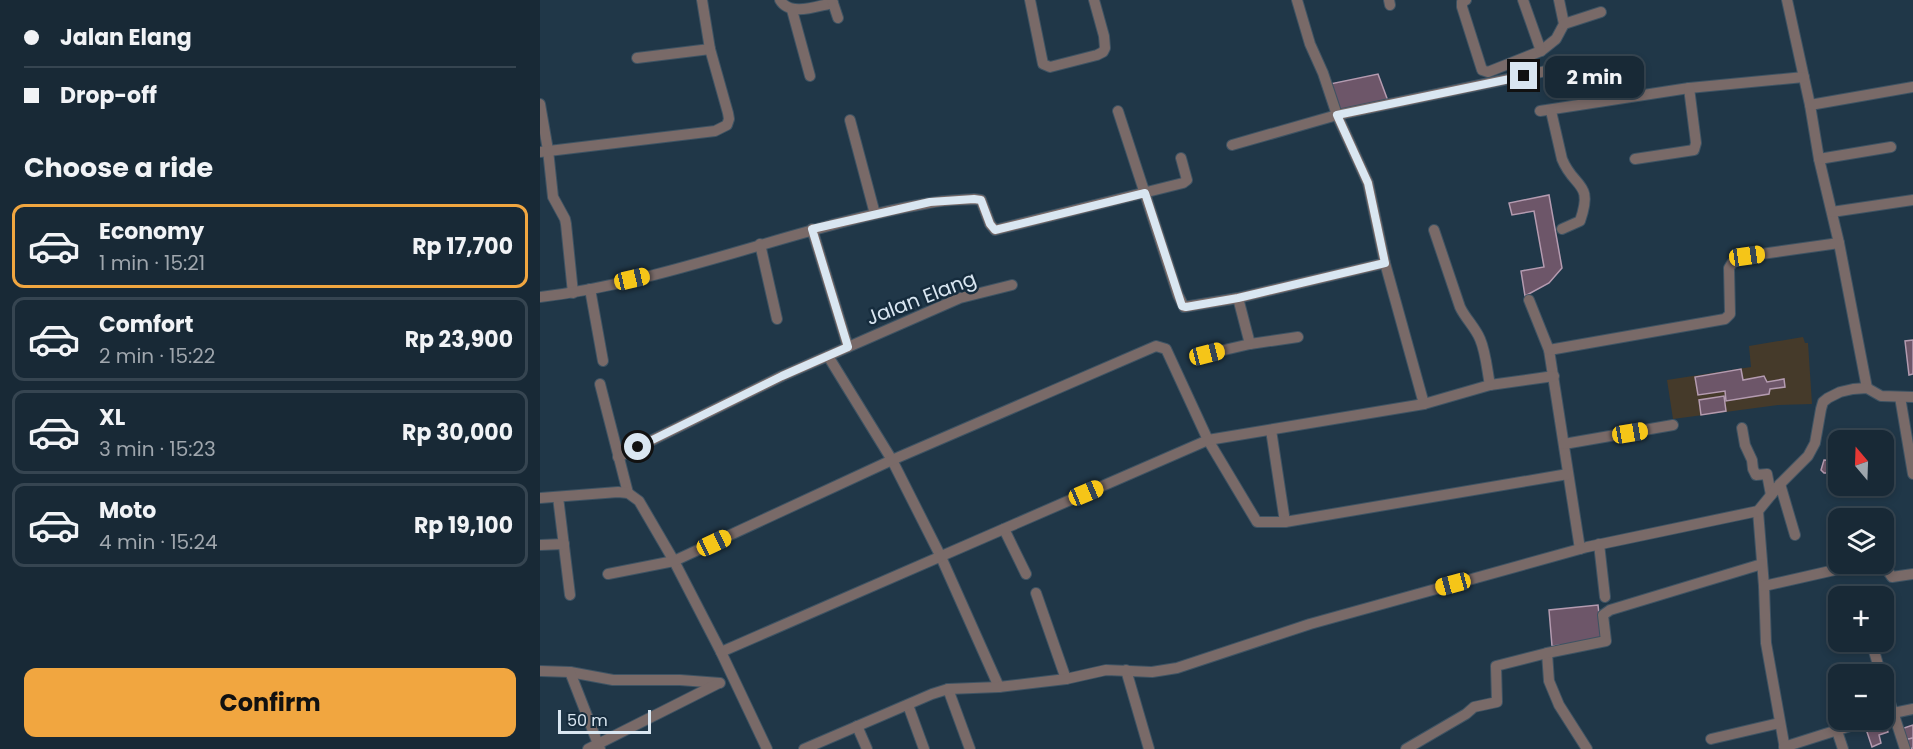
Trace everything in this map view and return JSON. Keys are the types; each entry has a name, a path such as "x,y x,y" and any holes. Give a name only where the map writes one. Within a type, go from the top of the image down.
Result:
{"street":[{"path":"544,151 721,129 727,125 729,119 710,49 702,0"},
{"path":"780,0 784,6 792,10 833,2 838,18"},
{"path":"1030,0 1043,64 1050,67 1103,52 1104,36 1094,0"},
{"path":"1297,0 1310,44 1323,73 1337,115 1368,183 1385,263 1424,404"},
{"path":"1466,0 1462,2 1462,7 1484,72 1538,52 1556,39 1564,24 1559,0"},
{"path":"1523,0 1538,52"},
{"path":"1787,0 1810,105 1819,159 1839,243 1867,388"},
{"path":"792,10 810,76"},
{"path":"1564,24 1601,12"},
{"path":"637,58 710,49"},
{"path":"1232,145 1337,115 1570,66"},
{"path":"1562,229 1580,220 1586,197 1585,191 1564,165 1545,111 1689,88 1804,76"},
{"path":"1810,105 1913,87"},
{"path":"1635,159 1694,150 1696,143 1689,88"},
{"path":"540,104 544,151 553,197 566,224 573,293"},
{"path":"1118,111 1182,306 1238,298 1385,263"},
{"path":"850,120 875,214"},
{"path":"1819,159 1891,147"},
{"path":"540,297 573,293 673,270 812,229 930,202 981,200 990,224 995,230 1186,182 1181,158"},
{"path":"1832,212 1913,200"},
{"path":"812,229 848,347"},
{"path":"1434,230 1460,307 1481,341 1490,385"},
{"path":"1549,350 1725,319 1730,314 1729,268 1732,263 1747,256 1839,243"},
{"path":"760,244 777,319"},
{"name":"Jalan Elang","path":"618,457 782,376 960,298 1012,285"},
{"path":"590,289 603,361"},
{"path":"1238,298 1251,344"},
{"path":"1529,300 1549,350 1580,549"},
{"path":"1207,354 1298,337"},
{"path":"608,574 674,561 892,460 1156,346 1166,349 1208,440 1257,522 1285,522 1568,474"},
{"path":"828,356 892,460 941,557 999,687"},
{"path":"721,652 1208,440 1424,404 1490,385 1554,376"},
{"path":"600,384 628,493"},
{"path":"804,749 948,689 999,687 1066,679 1096,671 1152,672 1177,668 1310,624 1580,549 1758,512 1780,484 1808,456 1815,443 1823,402 1828,398 1840,392 1867,388 1881,396 1913,397"},
{"path":"1900,397 1913,474"},
{"path":"1564,444 1673,425"},
{"path":"1742,428 1753,469 1756,475 1767,474 1772,495"},
{"path":"1271,430 1285,522"},
{"path":"1780,484 1795,535"},
{"path":"540,498 618,492 628,493 639,501 674,561 721,652 767,749"},
{"path":"558,496 570,595"},
{"path":"1758,512 1766,643 1784,748 1840,730"},
{"path":"1004,529 1026,574"},
{"path":"540,545 564,544"},
{"path":"1599,544 1605,597"},
{"path":"1406,749 1474,707 1497,702 1496,666 1606,641 1603,615 1610,609 1762,564"},
{"path":"1764,586 1828,571"},
{"path":"1890,574 1892,577 1913,574"},
{"path":"1035,593 1066,679"},
{"path":"1547,653 1549,681 1559,705 1587,749"},
{"path":"1126,670 1149,749"},
{"path":"540,671 570,672 613,680 680,680 720,683"},
{"path":"570,672 595,748 733,678"},
{"path":"948,689 970,749"},
{"path":"908,705 924,749"},
{"path":"1894,713 1913,709"},
{"path":"1711,739 1779,723"},
{"path":"857,726 867,749"},
{"path":"1894,726 1905,749"},
{"path":"1837,731 1843,749"}],"shaded area":[{"path":"1803,337 1805,343 1808,343 1812,404 1778,405 1673,419 1667,380 1751,367 1749,346"}],"building":[{"path":"1378,74 1388,101 1337,113 1330,84"},
{"path":"1549,195 1562,268 1549,283 1525,296 1521,271 1544,267 1534,211 1512,215 1509,203"},
{"path":"1913,340 1913,374 1909,375 1905,341"},
{"path":"1741,369 1743,380 1764,376 1767,382 1784,379 1785,387 1770,389 1769,394 1726,401 1725,391 1698,395 1695,377"},
{"path":"1724,396 1726,411 1701,415 1699,400"},
{"path":"1824,460 1828,460 1828,473 1821,470"},
{"path":"1598,605 1602,641 1552,646 1549,610"},
{"path":"1913,725 1913,738 1904,740 1901,729"},
{"path":"1866,730 1887,730 1888,732 1879,735 1881,743 1872,747"},
{"path":"1913,738 1913,748 1907,749 1904,740"}],"route":[{"path":"638,447 782,376 848,347 812,229 930,202 974,199 981,200 990,224 995,230 1145,193 1182,306 1238,298 1385,263 1368,183 1337,115 1524,76"}]}
